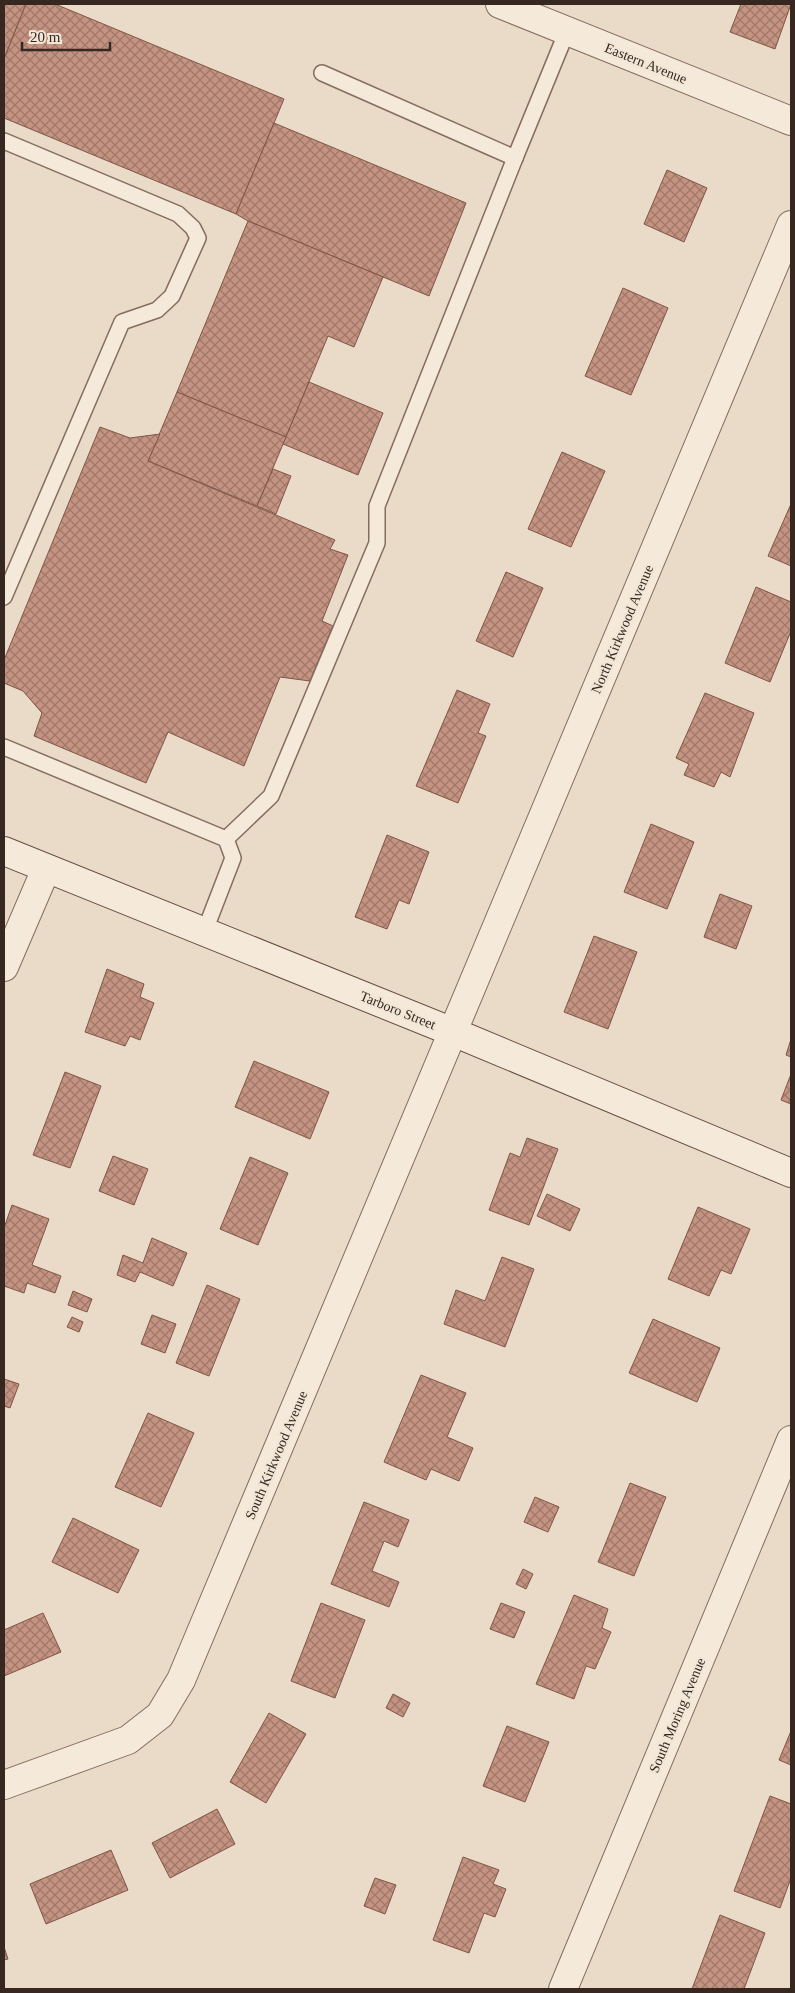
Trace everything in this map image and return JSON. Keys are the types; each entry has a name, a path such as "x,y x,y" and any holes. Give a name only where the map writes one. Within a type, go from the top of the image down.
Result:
{"street":[{"name":"Eastern Avenue","path":"500,4 791,122"},
{"name":"North Kirkwood Avenue","path":"453,1032 791,225"},
{"name":"Tarboro Street","path":"4,852 453,1032 791,1173"},
{"path":"4,967 46,869"},
{"name":"South Kirkwood Avenue","path":"4,1785 128,1740 160,1714 181,1680 453,1032"},
{"name":"South Moring Avenue","path":"563,1989 791,1440"}],"lane":[{"path":"226,839 271,796 275,787 377,543 377,506 567,31"},
{"path":"322,73 515,158"},
{"path":"4,141 178,214 193,228 198,238 172,296 157,310 122,322 4,597"},
{"path":"4,747 226,839 233,858 204,933"}],"building":[{"path":"4,4 26,4 4,59"},
{"path":"26,4 55,4 284,99 236,214 4,118 4,59"},
{"path":"741,4 791,4 775,49 730,32"},
{"path":"274,123 466,203 429,296 248,221 236,214"},
{"path":"667,170 707,188 684,242 644,224"},
{"path":"248,221 383,277 354,347 328,336 286,437 177,392"},
{"path":"623,288 668,308 631,395 585,376"},
{"path":"309,382 383,413 358,475 283,444"},
{"path":"177,392 286,437 257,506 148,461"},
{"path":"100,427 130,438 160,434 148,461 335,540 330,549 348,555 322,621 333,626 310,681 280,677 244,766 168,732 146,783 34,736 42,713 23,691 4,683 4,660"},
{"path":"562,452 605,471 571,547 528,529"},
{"path":"273,469 291,476 276,514 257,506"},
{"path":"791,504 791,566 768,556"},
{"path":"506,572 543,588 513,657 476,641"},
{"path":"756,587 791,602 791,631 770,682 725,663"},
{"path":"457,690 490,704 478,733 486,736 458,803 416,786"},
{"path":"705,693 754,713 730,777 721,772 714,787 684,775 689,764 676,758"},
{"path":"651,824 694,842 667,909 624,892"},
{"path":"387,835 429,852 409,904 399,900 387,929 355,917"},
{"path":"720,894 752,906 736,949 704,937"},
{"path":"594,936 637,952 608,1029 564,1012"},
{"path":"107,969 144,984 140,997 154,1003 140,1040 130,1036 125,1046 85,1032"},
{"path":"791,1039 791,1057 786,1055"},
{"path":"254,1061 329,1092 310,1139 235,1107"},
{"path":"65,1072 101,1086 70,1168 33,1155"},
{"path":"791,1074 791,1104 781,1100"},
{"path":"527,1138 558,1149 529,1225 489,1210 510,1153 520,1157"},
{"path":"113,1156 148,1169 134,1205 99,1191"},
{"path":"250,1157 288,1173 258,1245 220,1229"},
{"path":"547,1194 580,1209 570,1231 537,1216"},
{"path":"12,1205 49,1219 32,1265 61,1276 55,1293 27,1283 24,1293 4,1286 4,1228"},
{"path":"698,1207 750,1229 731,1274 721,1270 709,1296 668,1279"},
{"path":"152,1238 187,1253 173,1286 140,1272 135,1282 117,1275 123,1255 143,1263"},
{"path":"502,1257 534,1269 505,1347 444,1324 456,1290 485,1301"},
{"path":"207,1285 240,1299 209,1376 176,1363"},
{"path":"73,1291 92,1299 87,1312 68,1305"},
{"path":"152,1315 176,1324 165,1353 141,1344"},
{"path":"72,1317 83,1322 79,1332 67,1327"},
{"path":"653,1319 720,1348 697,1402 629,1373"},
{"path":"421,1375 466,1393 447,1437 473,1448 459,1481 431,1469 426,1480 384,1462"},
{"path":"4,1379 19,1384 10,1408 4,1406"},
{"path":"148,1413 194,1433 161,1507 115,1487"},
{"path":"630,1483 666,1497 634,1576 598,1562"},
{"path":"535,1497 559,1507 548,1532 524,1522"},
{"path":"364,1502 409,1520 398,1547 384,1541 372,1571 399,1582 389,1607 331,1584"},
{"path":"73,1518 139,1550 118,1593 52,1562"},
{"path":"523,1569 533,1574 526,1589 516,1584"},
{"path":"574,1595 608,1609 602,1628 611,1632 595,1669 586,1666 574,1699 536,1684"},
{"path":"321,1603 365,1620 335,1698 291,1681"},
{"path":"501,1603 525,1612 514,1638 490,1629"},
{"path":"43,1613 61,1652 4,1676 4,1630"},
{"path":"393,1694 410,1703 403,1717 386,1708"},
{"path":"269,1713 306,1734 266,1803 230,1782"},
{"path":"507,1726 549,1742 525,1802 483,1786"},
{"path":"791,1731 791,1765 779,1760"},
{"path":"770,1796 791,1804 791,1878 780,1908 734,1891"},
{"path":"217,1809 235,1844 170,1878 152,1843"},
{"path":"111,1850 128,1890 46,1924 30,1884"},
{"path":"463,1857 499,1870 493,1884 506,1889 495,1917 484,1913 469,1953 433,1940"},
{"path":"375,1878 396,1885 385,1914 364,1906"},
{"path":"720,1915 765,1933 744,1989 692,1989"},
{"path":"4,1947 8,1959 4,1960"}]}
